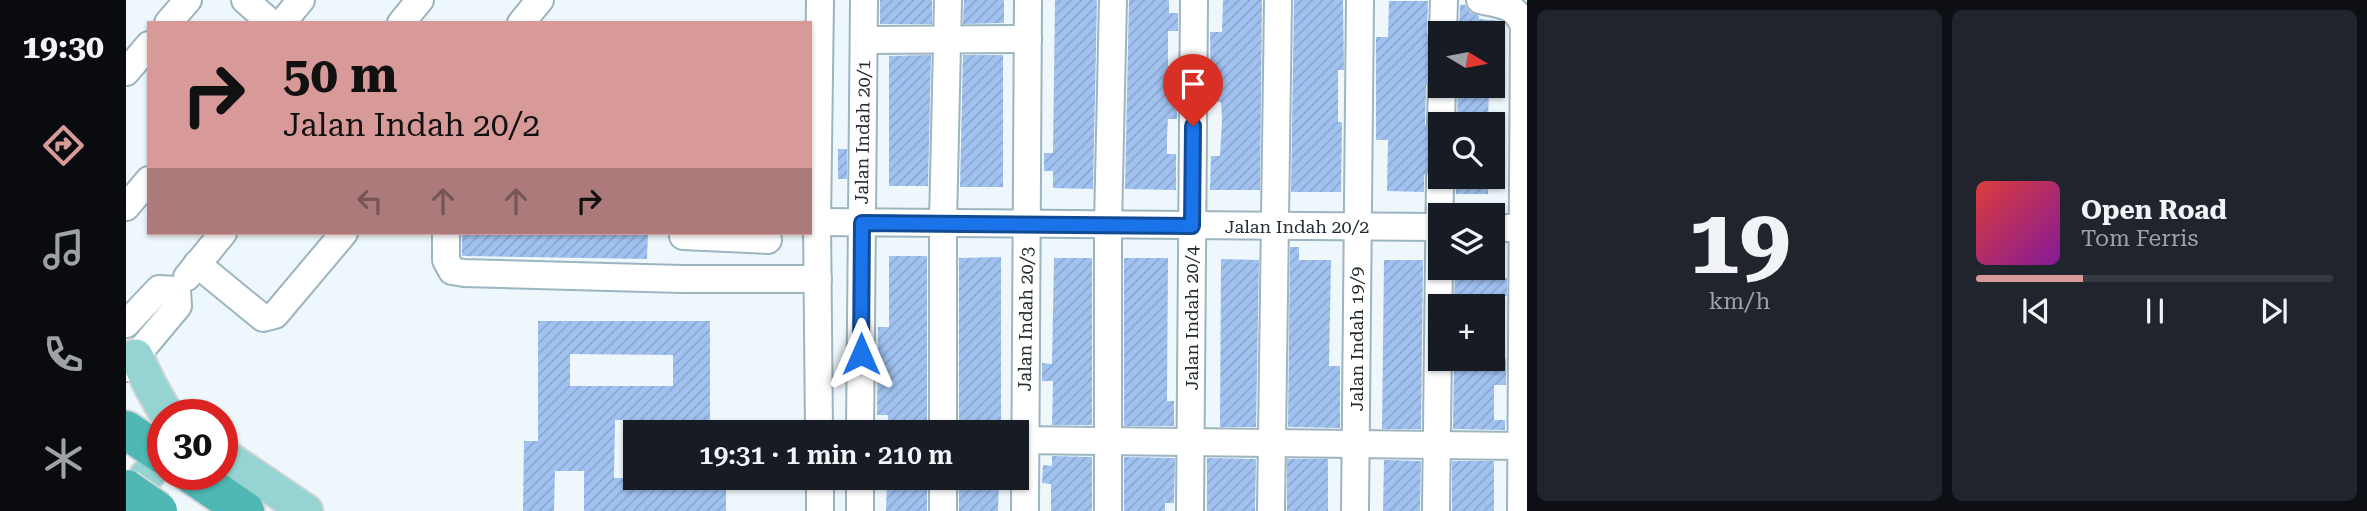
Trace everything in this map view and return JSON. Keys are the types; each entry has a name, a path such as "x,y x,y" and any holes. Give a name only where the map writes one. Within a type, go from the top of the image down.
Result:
{"highway":[{"path":"126,430 147,445"},
{"path":"126,489 158,511"},
{"path":"214,490 245,511"}],"main road":[{"path":"132,354 157,399"},
{"path":"126,388 147,402"},
{"path":"238,465 306,511"},
{"path":"136,511 147,476"}],"street":[{"path":"170,21 188,0"},
{"path":"245,0 269,21"},
{"path":"284,21 301,0"},
{"path":"403,21 420,0"},
{"path":"523,21 540,0"},
{"path":"819,420 814,144 815,49 820,0"},
{"name":"Jalan Indah 20/1","path":"860,420 864,0"},
{"path":"943,420 943,223 948,0"},
{"name":"Jalan Indah 20/3","path":"1022,420 1027,224 1028,0"},
{"path":"1108,511 1108,225 1113,0"},
{"name":"Jalan Indah 20/4","path":"1190,511 1194,0"},
{"path":"1271,511 1278,0"},
{"name":"Jalan Indah 19/9","path":"1355,511 1360,0"},
{"path":"1443,21 1444,0"},
{"path":"1480,0 1508,6 1519,13 1524,26 1521,511"},
{"path":"864,40 1028,39"},
{"path":"126,72 147,48"},
{"path":"126,207 147,182"},
{"name":"Jalan Indah 20/2","path":"817,222 1428,227"},
{"path":"1505,228 1523,228"},
{"path":"132,354 178,306 177,290 221,235"},
{"path":"197,264 263,318 270,318 342,235"},
{"path":"446,235 446,260 453,271 682,279 818,279"},
{"path":"682,279 683,235 768,236 767,280"},
{"path":"1436,511 1439,280"},
{"path":"126,324 159,289 177,290"},
{"path":"1029,440 1521,446"},
{"path":"820,490 820,511"},
{"path":"860,490 860,511"},
{"path":"943,490 943,511"},
{"name":"Jalan Indah 20/3","path":"1023,490 1024,511"}],"building":[{"path":"880,0 932,0 932,24 880,24"},
{"path":"964,0 1004,0 1004,23 963,24"},
{"path":"1055,0 1097,0 1093,189 1053,188 1053,171 1044,171 1044,153 1053,153"},
{"path":"1129,0 1169,0 1169,13 1178,13 1178,31 1168,31 1168,66 1177,66 1177,119 1168,119 1167,137 1167,154 1176,154 1176,190 1125,189"},
{"path":"1223,0 1262,0 1260,190 1210,190 1211,156 1220,156 1222,120 1221,102 1211,102 1210,32 1222,32"},
{"path":"1294,0 1343,0 1344,70 1338,70 1338,122 1342,122 1341,192 1291,192"},
{"path":"1389,1 1428,1 1425,124 1428,131 1428,169 1424,176 1424,192 1387,191 1388,140 1376,140 1376,37 1388,37"},
{"path":"1460,5 1465,5 1470,12 1479,16 1479,19 1501,21 1459,21"},
{"path":"931,55 928,186 889,186 889,56"},
{"path":"963,55 1003,55 1003,187 960,187"},
{"path":"1458,98 1489,98 1488,112 1457,112"},
{"path":"838,149 847,149 847,179 838,179"},
{"path":"1456,189 1488,189 1488,194 1456,194"},
{"path":"462,235 648,235 647,259 462,256"},
{"path":"1290,247 1299,247 1299,260 1331,260 1329,366 1340,366 1340,428 1288,427"},
{"path":"889,256 927,256 927,420 888,420 888,415 877,415 878,327 889,327"},
{"path":"1001,257 1001,420 959,420 959,258"},
{"path":"1054,258 1092,258 1092,425 1052,425 1053,381 1042,381 1042,363 1052,364"},
{"path":"1124,258 1168,258 1167,401 1174,401 1174,426 1124,426"},
{"path":"1221,259 1259,260 1256,427 1220,427"},
{"path":"1384,260 1423,260 1421,429 1382,429"},
{"path":"1507,278 1507,296 1454,294 1455,280"},
{"path":"538,321 710,321 710,420 615,420 614,478 623,478 623,490 726,490 726,511 584,511 584,471 555,471 554,511 523,511 524,441 538,441","holes":["570,354 673,355 673,386 570,386"]},
{"path":"1506,359 1506,385 1494,385 1494,420 1505,420 1505,430 1453,429 1454,371 1505,371"},
{"path":"1052,456 1092,457 1092,511 1051,511 1051,484 1042,483 1043,465 1052,466"},
{"path":"1124,457 1175,458 1174,503 1165,503 1165,511 1124,511"},
{"path":"1207,458 1256,459 1255,511 1207,511"},
{"path":"1287,459 1328,459 1328,511 1287,511"},
{"path":"1384,460 1421,461 1420,511 1383,511"},
{"path":"1452,461 1494,461 1494,511 1452,511"},
{"path":"887,490 927,490 927,511 886,511"},
{"path":"959,490 999,490 998,511 959,511"}],"route":[{"path":"861,354 862,223 1192,226 1193,126"}]}
